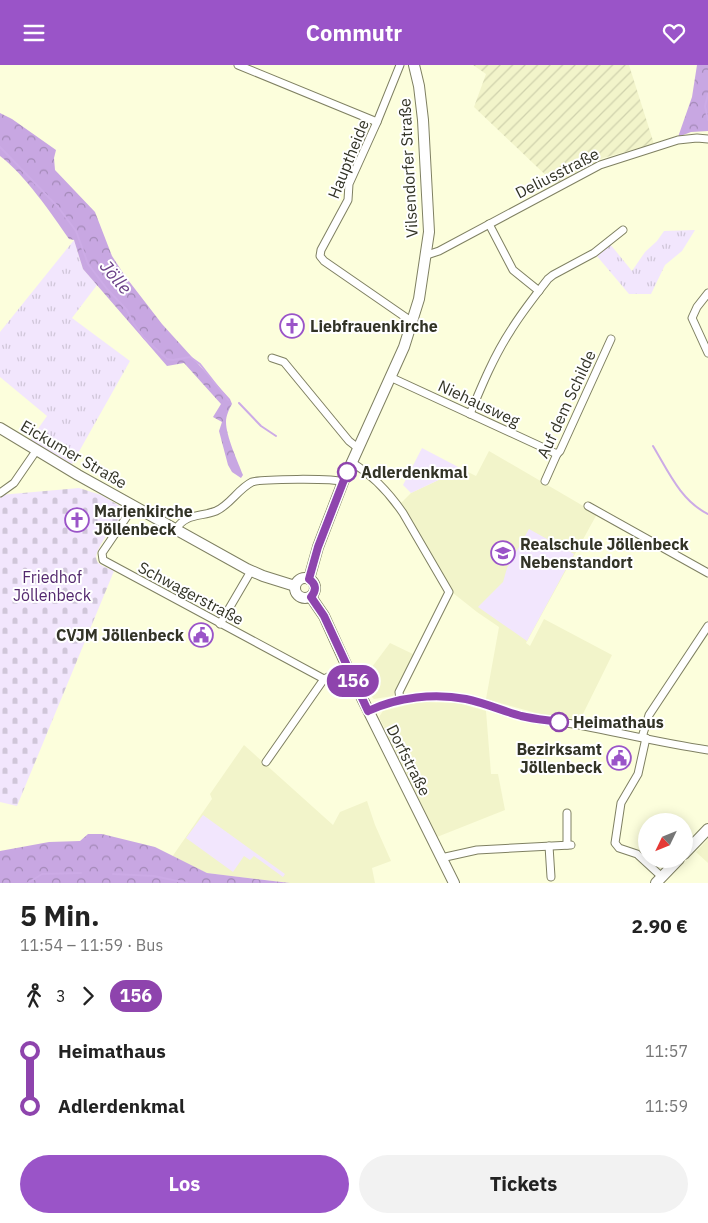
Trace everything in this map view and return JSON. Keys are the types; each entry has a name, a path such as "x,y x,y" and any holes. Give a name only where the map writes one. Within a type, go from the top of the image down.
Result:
{"main road":[{"name":"Vilsendorfer Straße","path":"309,579 318,547 343,482 414,320 419,299 428,232 423,120 419,86 414,65"},
{"name":"Eickumer Straße","path":"0,428 36,451 251,571 295,586"},
{"path":"300,579 309,579 313,581 316,587 314,594 306,599 299,597 295,591 295,586 300,579"},
{"name":"Dorfstraße","path":"311,597 324,616 347,668 454,883"},
{"path":"693,845 708,829"},
{"path":"659,880 670,868"}],"street":[{"path":"238,65 378,122"},
{"name":"Hauptheide","path":"400,65 378,122 349,184 348,200 321,250 320,256 324,261 408,319 414,320"},
{"name":"Deliusstraße","path":"426,255 439,251 600,165 678,140 708,139"},
{"path":"489,224 513,270 540,291"},
{"path":"470,414 486,375 510,331 553,275 594,253 623,230"},
{"path":"708,293 693,314 692,319 708,353"},
{"name":"Auf dem Schilde","path":"545,481 611,339"},
{"path":"272,358 284,362 349,441 358,448"},
{"name":"Niehausweg","path":"390,377 556,454"},
{"path":"0,493 14,483 36,451"},
{"path":"351,462 360,467 394,501 449,592 399,692 400,700"},
{"path":"176,529 188,517 215,511 224,506 252,483 319,479 343,482"},
{"name":"Schwagerstraße","path":"134,506 102,553 102,560 324,679"},
{"path":"588,507 708,573"},
{"path":"220,624 251,571"},
{"path":"659,880 637,854 621,849 615,843 620,803 638,774 649,715 708,626"},
{"path":"266,762 324,679 347,668"},
{"path":"368,711 386,703 400,700 430,697 457,698 476,701 530,718 582,725 708,749"},
{"path":"441,858 477,851 569,845 567,813"},
{"path":"549,846 551,877"}],"shaded area":[{"path":"473,65 629,65 654,144 603,158 555,184 474,107 486,74"},
{"name":"Realschule Jöllenbeck Nebenstandort","path":"489,451 597,514 526,643 530,646 544,619 612,655 580,720 547,716 486,699 499,627 453,593 401,503 411,493 462,469 476,476"},
{"path":"390,643 415,655 393,696 374,699 367,692 358,674 372,667"},
{"path":"419,702 458,703 486,711 491,774 498,774 505,810 437,837 379,717 383,711"},
{"path":"244,745 333,825 340,812 367,801 391,861 372,868 375,883 290,883 207,873 172,857 212,799 210,794"},
{"path":"708,839 708,863 696,852"}],"green space":[{"path":"697,65 708,65 708,131 691,132 678,137 692,97"},
{"path":"0,113 12,119 56,150 54,158 55,170 95,212 112,256 125,276 162,324 230,399 232,404 226,422 228,434 243,475 241,478 232,472 228,465 219,431 222,422 213,417 221,404 184,363 167,366 83,269 74,240 69,239 46,206 19,173 0,156"},
{"path":"695,230 682,251 665,265 651,294 629,294 596,255 610,244 632,271 645,252 657,241 664,231"},
{"path":"74,240 83,269 97,285 72,318 130,361 72,464 30,440 47,416 0,377 0,332"},
{"path":"422,448 462,469 411,493 403,485"},
{"name":"Friedhof Jöllenbeck","path":"79,488 101,495 126,511 98,550 96,556 98,563 114,571 17,806 0,802 0,495"},
{"path":"529,529 574,554 527,641 478,607 503,582 507,568"},
{"path":"203,815 285,874 283,877 254,856 250,860 244,856 233,872 186,838"},
{"path":"88,834 102,834 155,847 207,873 290,883 0,883 0,851 49,842 80,841"}],"waterway":[{"path":"708,94 705,106 708,120"},
{"name":"Jölle","path":"0,147 58,207 76,231 88,264 107,289 127,310 144,338 167,359 173,360 190,357 200,364 228,400"},
{"name":"Jölle","path":"239,403 261,426 276,436"},
{"path":"653,446 676,485 690,501 708,514"},
{"path":"28,883 42,874 81,873"},
{"path":"113,874 154,876 187,883"}],"bus line":[{"name":"156","path":"347,472 318,547 309,579 313,581 316,587 311,597 324,616 368,711 386,703 400,700 443,697 467,699 520,716 559,722"}],"place":[{"name":"Liebfrauenkirche","path":"292,326"},
{"name":"Adlerdenkmal","path":"347,472"},
{"name":"Marienkirche Jöllenbeck","path":"77,520"},
{"name":"Realschule Jöllenbeck Nebenstandort","path":"503,553"},
{"name":"CVJM Jöllenbeck","path":"201,635"},
{"name":"Heimathaus","path":"559,722"},
{"name":"Bezirksamt Jöllenbeck","path":"619,758"}]}
